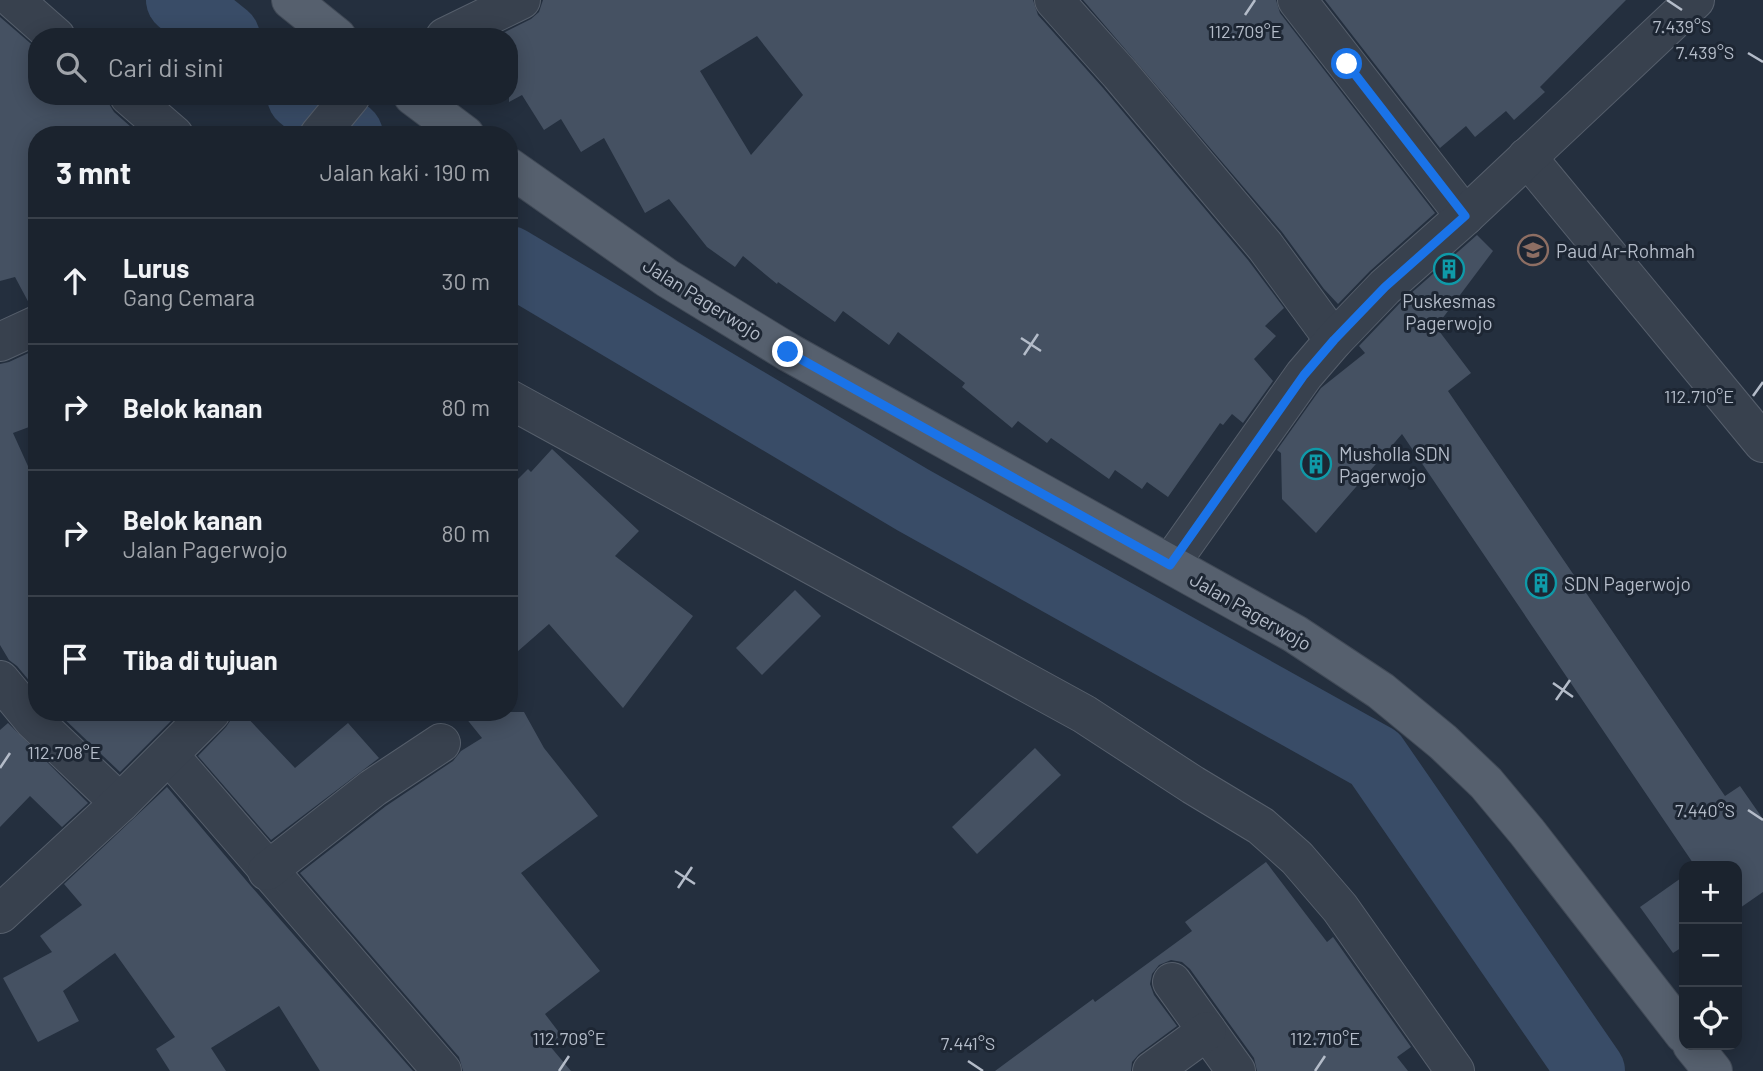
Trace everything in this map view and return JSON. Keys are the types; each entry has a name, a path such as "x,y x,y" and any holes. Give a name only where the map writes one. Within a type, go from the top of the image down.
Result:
{"main road":[{"path":"291,0 326,28"},
{"path":"425,105 454,126"},
{"name":"Jalan Pagerwojo","path":"518,172 667,278 788,352 1294,634 1381,691 1443,742 1486,783 1679,1028"},
{"path":"1696,1050 1713,1071"}],"street":[{"path":"14,0 46,28"},
{"path":"463,28 521,0"},
{"path":"1054,0 1265,246 1334,340"},
{"path":"1297,0 1465,216"},
{"path":"1170,565 1304,375 1334,340 1385,287 1527,157 1681,4"},
{"path":"139,105 164,126"},
{"path":"326,126 344,105"},
{"path":"1527,157 1763,443"},
{"path":"0,342 28,329"},
{"path":"518,408 1084,714 1261,826 1297,858 1340,908 1455,1071"},
{"path":"0,680 28,714"},
{"path":"34,721 120,803"},
{"path":"0,914 120,803 202,721"},
{"path":"268,871 373,788 441,743"},
{"path":"169,755 442,1071"},
{"path":"1172,982 1236,1071"},
{"path":"1152,1071 1208,1031"}],"building":[{"path":"543,0 1033,0 1038,15 1248,260 1284,308 1265,326 1276,336 1254,359 1273,381 1243,423 1232,414 1223,425 1220,423 1168,497 1147,482 1142,489 1115,470 1109,479 1051,438 1047,443 1018,421 1012,428 962,387 965,383 898,332 889,345 843,311 835,322 778,282 777,284 743,256 735,267 707,247 669,199 645,213 604,138 581,152 561,119 544,130 522,95 518,97 518,28 513,28 539,12","holes":["757,36 803,95 751,155 700,71"]},
{"path":"1083,0 1276,0 1280,13 1435,213 1370,271 1338,304 1282,232"},
{"path":"1325,0 1626,0 1540,87 1545,92 1514,120 1506,111 1475,137 1466,126 1440,148"},
{"path":"0,17 28,41 28,105 110,105 130,126 28,126 28,301 15,277 0,281"},
{"path":"1477,235 1493,251 1436,327 1471,373 1448,391 1725,796 1740,786 1763,819 1763,892 1742,907 1742,861 1692,861 1402,434 1316,533 1282,499 1281,453 1277,450 1321,388 1365,353 1359,346 1400,303"},
{"path":"28,353 28,427 13,433 28,466 28,679 9,660 0,645 0,364"},
{"path":"552,449 639,531 615,556 693,616 623,708 549,624 518,651 518,479 528,469 531,472"},
{"path":"795,590 821,616 762,675 736,648"},
{"path":"518,712 524,712 544,748 598,816 521,873 600,971 545,1014 561,1035 549,1045 571,1071 463,1071 459,1057 300,873 386,806 482,738 468,721 518,721"},
{"path":"66,721 171,721 120,772"},
{"path":"230,721 251,721 295,768 348,723 379,758 271,840 198,756"},
{"path":"8,723 88,803 62,827 30,796 0,827 0,730"},
{"path":"1035,748 1061,775 977,854 952,827"},
{"path":"167,787 413,1071 320,1071 279,1006 211,1048 226,1071 170,1071 156,1049 175,1037 115,953 63,991 79,1021 38,1042 3,978 52,952 40,936 82,905 64,884"},
{"path":"1266,862 1327,942 1333,937 1411,1047 1397,1057 1408,1071 1257,1071 1254,1058 1190,969 1182,962 1171,960 1159,965 1152,974 1150,984 1154,995 1177,1026 1139,1054 1132,1062 1131,1071 995,1071 1192,931 1185,922"},
{"path":"1679,880 1679,949 1673,953 1640,907"}],"waterway":[{"path":"180,0 215,28"},
{"path":"312,105 338,126"},
{"path":"518,265 913,500 1375,758 1591,1071"}],"place":[{"name":"Paud Ar-Rohmah","path":"1533,250"},
{"name":"Puskesmas Pagerwojo","path":"1449,269"},
{"name":"Musholla SDN Pagerwojo","path":"1316,464"},
{"name":"SDN Pagerwojo","path":"1541,583"}],"route":[{"path":"788,352 1170,565 1304,375 1385,287 1465,216 1347,64"}]}
